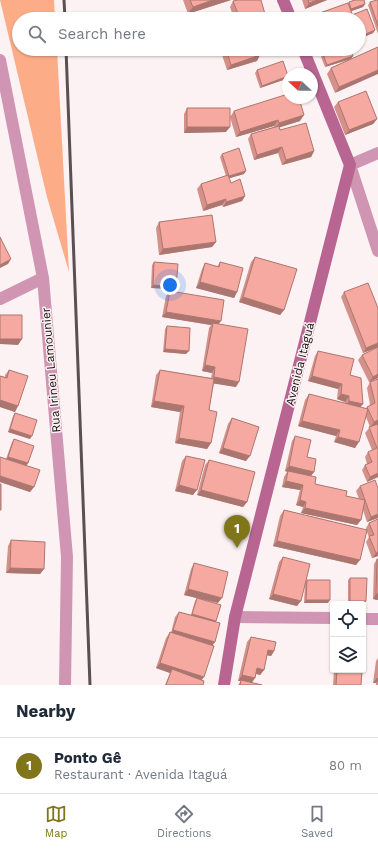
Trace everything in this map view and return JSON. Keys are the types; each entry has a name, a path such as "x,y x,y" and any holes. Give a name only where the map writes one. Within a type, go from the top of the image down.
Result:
{"main road":[{"path":"283,0 288,12"},
{"path":"306,56 350,165"},
{"name":"Avenida Itaguá","path":"224,685 235,617 350,165"}],"street":[{"name":"Rua Irineu Lamounier","path":"0,60 43,278 67,557 65,685"},
{"path":"378,153 350,165 378,251"},
{"path":"0,298 43,278"},
{"path":"235,617 330,618"},
{"path":"366,619 378,619"}],"shaded area":[{"path":"0,0 54,0 55,12 12,12 12,50"},
{"path":"13,56 57,56 69,272 47,197"}],"building":[{"path":"190,0 213,0 193,7"},
{"path":"261,0 264,12 237,12 233,1"},
{"path":"308,0 318,0 309,3"},
{"path":"364,0 365,4 351,9 349,2"},
{"path":"378,0 378,26 370,2"},
{"path":"348,3 351,12 322,12"},
{"path":"367,9 375,30 366,34 366,12 360,12"},
{"path":"378,47 378,70 339,87 331,68 358,56 366,56 366,52"},
{"path":"228,56 257,56 231,65"},
{"path":"324,56 353,56 327,65"},
{"path":"283,61 285,68 282,68 282,78 262,86 257,70"},
{"path":"366,91 377,119 349,130 338,102"},
{"path":"282,96 282,104 301,104 304,115 279,123 278,120 240,132 234,111"},
{"path":"187,108 230,108 230,127 187,127"},
{"path":"306,123 314,151 286,160 282,147 257,155 251,134 279,126 280,130"},
{"path":"239,148 246,171 229,176 222,154"},
{"path":"228,175 231,183 240,179 245,196 226,202 226,199 207,205 201,184"},
{"path":"212,215 216,242 163,249 159,222"},
{"path":"0,237 11,259 0,265"},
{"path":"255,257 297,269 284,310 243,297"},
{"path":"154,262 178,264 176,287 153,285"},
{"path":"220,262 243,268 237,292 200,282 205,263 219,267"},
{"path":"368,283 378,308 378,343 366,348 344,292"},
{"path":"170,291 224,300 221,321 166,312"},
{"path":"0,315 22,315 22,339 0,339"},
{"path":"213,323 248,329 239,382 214,377 215,367 205,365"},
{"path":"167,326 190,328 189,351 165,349"},
{"path":"378,347 378,374 373,377 362,355"},
{"path":"318,351 354,359 350,375 361,378 363,404 349,401 349,396 341,394 342,384 312,376"},
{"path":"9,370 28,376 18,406 0,400 0,376 7,378"},
{"path":"160,370 214,379 209,410 217,412 211,443 179,438 184,406 154,401"},
{"path":"378,379 378,420 374,422 367,407 375,403 370,382"},
{"path":"309,394 368,409 359,442 338,437 340,430 302,421"},
{"path":"15,413 37,420 32,436 10,429"},
{"path":"232,418 259,427 250,456 223,448"},
{"path":"378,424 378,473 370,477 365,465 372,462 368,452 377,448 369,427"},
{"path":"295,436 311,440 307,457 316,459 314,472 289,466"},
{"path":"14,439 34,446 28,463 8,457"},
{"path":"186,456 205,460 197,490 179,485"},
{"path":"0,457 40,470 34,487 0,476"},
{"path":"209,460 255,472 247,502 201,490"},
{"path":"288,471 316,477 315,484 347,491 346,496 365,500 361,520 305,508 306,502 300,500 303,485 286,481"},
{"path":"375,480 378,488 378,514 371,517 360,486"},
{"path":"1,484 1,510 0,510"},
{"path":"284,510 367,530 360,560 277,541"},
{"path":"378,519 378,552 376,553 369,536 374,535 369,523"},
{"path":"11,540 45,542 44,569 10,568"},
{"path":"283,557 310,564 301,601 273,594"},
{"path":"377,559 378,594 376,594"},
{"path":"194,563 228,572 222,598 188,589"},
{"path":"350,578 367,578 366,601 350,601"},
{"path":"307,580 330,580 330,600 306,600"},
{"path":"197,598 221,605 216,621 192,614"},
{"path":"179,612 220,623 215,642 173,630"},
{"path":"170,632 214,646 204,677 160,663"},
{"path":"251,637 276,642 274,651 268,650 264,670 257,668 255,678 242,675"},
{"path":"172,669 204,681 203,685 166,685"},
{"path":"337,673 362,673 361,685 336,685"},
{"path":"241,680 262,685 240,685"}],"railway":[{"path":"64,0 65,12"},
{"path":"66,56 90,685"}],"place":[{"name":"Ponto Gê","path":"237,548"}]}
